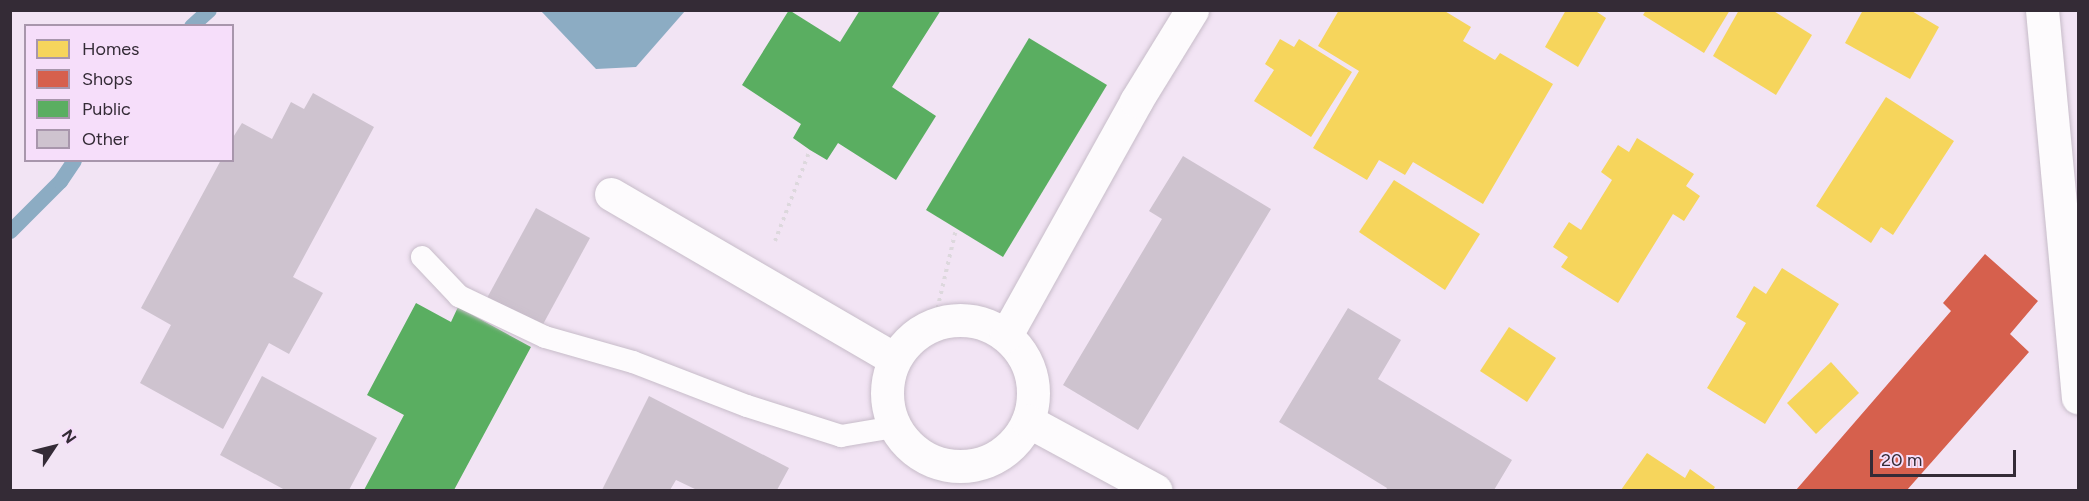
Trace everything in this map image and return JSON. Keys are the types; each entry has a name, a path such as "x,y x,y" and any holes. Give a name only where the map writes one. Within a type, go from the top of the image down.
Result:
{"street":[{"path":"1006,334 1136,101 1192,10"},
{"path":"2042,10 2079,397"},
{"path":"611,194 895,359"},
{"path":"958,319 975,321 1006,334 1022,352 1031,374 1033,398 1028,421 1016,442 998,456 975,465 952,467 929,460 909,447 894,427 887,405 887,380 895,359 912,336 934,323 958,319"},
{"path":"1028,421 1155,490"}],"lane":[{"path":"422,257 459,296 545,337 633,362 747,406 842,436 894,427"}],"path":[{"path":"759,281 810,150"},
{"path":"934,323 956,229"}],"water":[{"path":"541,11 685,11 636,67 596,69"}],"building: Homes":[{"path":"1339,10 1443,10 1471,27 1463,41 1495,60 1500,53 1553,84 1483,204 1413,162 1405,175 1379,160 1367,180 1313,148 1359,71 1318,46"},
{"path":"1566,10 1594,10 1606,18 1578,67 1545,47"},
{"path":"1646,10 1730,10 1704,53 1643,15"},
{"path":"1739,10 1772,10 1812,35 1776,95 1713,56"},
{"path":"1863,10 1910,10 1939,27 1910,79 1845,43"},
{"path":"1280,39 1294,47 1299,39 1352,72 1311,137 1254,101 1274,70 1265,64"},
{"path":"1886,97 1954,141 1893,235 1881,227 1871,243 1816,206"},
{"path":"1637,138 1694,174 1686,186 1700,196 1684,221 1673,214 1618,303 1561,267 1568,257 1553,247 1569,222 1581,230 1612,180 1601,172 1618,145 1629,152"},
{"path":"1394,180 1480,234 1445,290 1359,232"},
{"path":"1782,268 1839,304 1765,424 1707,388 1746,323 1736,317 1754,286 1766,294"},
{"path":"1509,327 1556,358 1527,402 1480,371"},
{"path":"1831,362 1859,393 1816,434 1787,403"},
{"path":"1647,453 1685,478 1690,469 1715,487 1713,490 1621,490"}],"building: Shops":[{"path":"1985,254 2038,301 2010,334 2029,352 1907,490 1796,490 1951,311 1943,303"}],"building: Public":[{"path":"789,10 840,42 860,10 941,10 892,87 936,116 896,180 838,143 827,160 810,150 793,138 801,124 742,85"},
{"path":"1029,38 1107,85 1003,257 926,210"},
{"path":"416,303 451,322 458,307 531,347 454,490 364,490 404,415 367,395"}],"building: Other":[{"path":"313,93 374,127 293,277 323,293 289,354 269,343 223,429 140,383 171,325 141,308 220,162 234,162 234,136 242,123 272,139 291,102 304,109"},
{"path":"1183,156 1271,209 1138,430 1063,385 1162,219 1149,211"},
{"path":"536,208 590,238 541,328 487,298"},
{"path":"1348,308 1401,340 1378,379 1512,460 1494,490 1386,490 1387,488 1279,422"},
{"path":"262,376 377,438 349,490 285,490 220,455"},
{"path":"649,396 789,468 777,490 697,490 676,480 670,490 602,490"}],"waterway":[{"path":"193,24 209,10"},
{"path":"10,231 60,181 73,162"}]}
